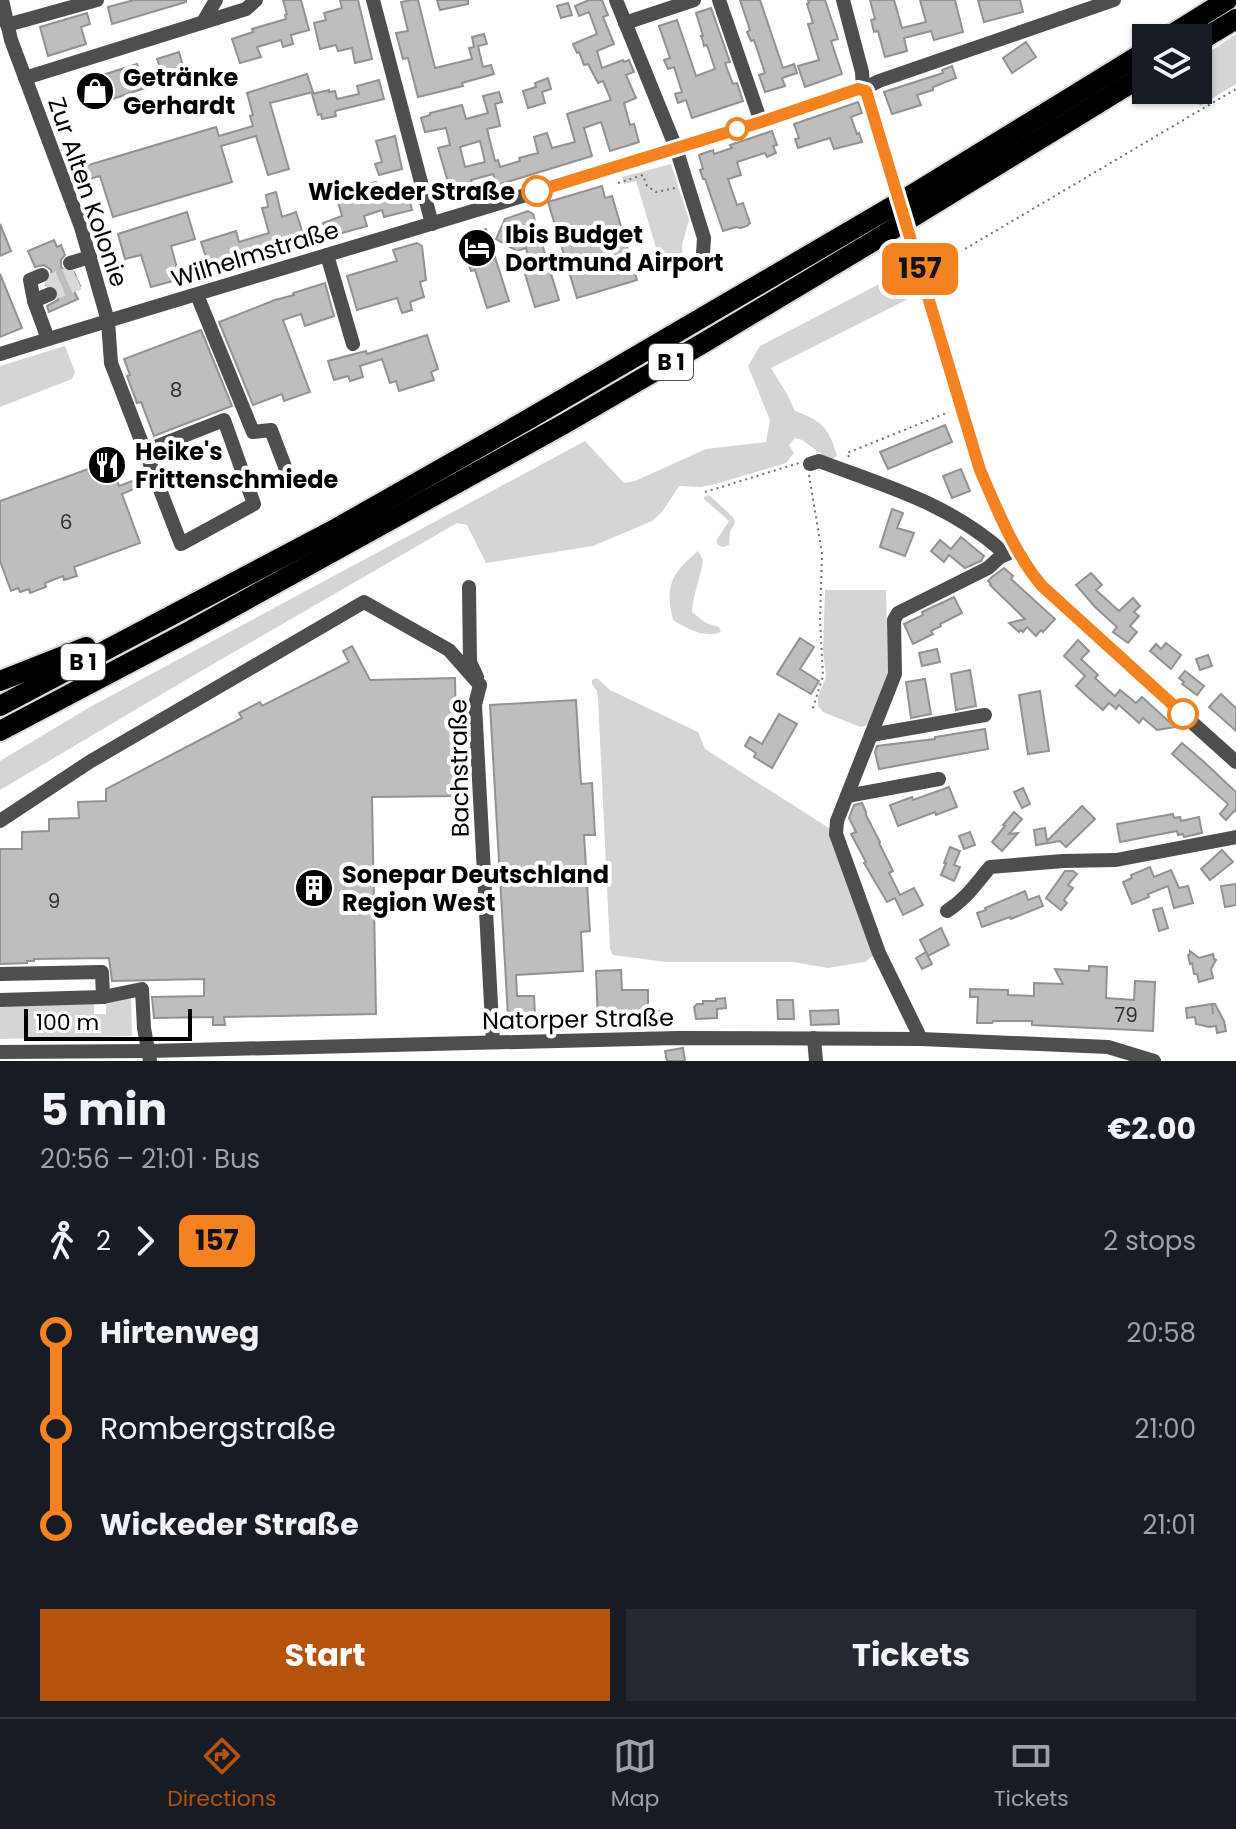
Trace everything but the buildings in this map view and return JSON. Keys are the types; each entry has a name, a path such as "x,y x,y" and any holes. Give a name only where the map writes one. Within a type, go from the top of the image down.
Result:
{"highway":[{"path":"1188,24 1227,0"},
{"path":"1212,34 1236,19"},
{"name":"B 1","path":"0,706 337,528 706,317 1132,60"},
{"name":"B 1","path":"0,731 373,531 654,372 1132,83"},
{"path":"0,681 165,618"},
{"path":"0,747 37,713"}],"street":[{"name":"Zur Alten Kolonie","path":"2,0 25,78 81,227 108,321 111,363 145,451 181,544 254,504 224,420 145,451"},
{"path":"7,25 97,0"},
{"path":"203,22 216,0"},
{"name":"Zur Alten Kolonie","path":"25,78 246,9 256,0"},
{"path":"373,0 432,224"},
{"path":"616,0 676,148 704,238 703,254"},
{"path":"625,23 694,0"},
{"path":"719,0 761,122"},
{"path":"843,0 862,72 863,89 867,93 888,161 980,470 1018,549 1034,577 1059,603 1236,762"},
{"name":"Wilhelmstraße","path":"0,354 761,122 1114,0"},
{"path":"327,255 353,344"},
{"path":"93,267 74,273 93,267"},
{"path":"40,288 48,339"},
{"path":"197,295 253,432 271,430 287,472"},
{"path":"810,464 819,461 920,499 971,525 1002,551 1018,549"},
{"path":"921,1039 879,953 836,834 837,821 895,674 894,620 898,613 988,568 1000,557 1018,549"},
{"path":"469,587 470,662 480,685"},
{"path":"0,821 91,761 364,602 449,650 480,685"},
{"name":"Bachstraße","path":"480,685 475,705 493,1042"},
{"path":"871,735 985,715"},
{"path":"847,796 939,779"},
{"path":"947,911 961,903 990,867 1116,860 1236,837"},
{"path":"0,974 102,972 103,997"},
{"path":"0,1000 103,997 142,989 149,1056"},
{"path":"814,1038 816,1061"},
{"name":"Natorper Straße","path":"0,1052 149,1056 313,1054 493,1042 814,1038 1108,1047 1154,1061"}],"path":[{"path":"918,265 953,256 1236,89"},
{"path":"618,183 643,175 647,186 656,192 687,184"},
{"path":"861,478 857,465 847,453 961,407"},
{"path":"705,492 797,463 810,464 809,478 822,553 820,620 823,676 812,711"}],"shaded area":[{"path":"1236,34 1236,84 1212,99 1212,50"},
{"path":"671,164 689,220 682,245 683,266 663,271 636,181 624,184 622,177"},
{"path":"910,268 918,294 771,368 795,411 823,427 837,456 830,460 795,438 789,445 794,453 786,463 716,484 679,486 662,512 652,521 593,546 486,563 467,525 457,523 0,790 0,761 90,707 585,441 624,483 706,449 766,442 770,420 748,366 760,346"},
{"path":"65,346 75,372 72,379 0,407 0,366"},
{"path":"709,495 735,522 729,545 723,547 716,541 729,521 704,499"},
{"path":"698,551 703,560 692,612 706,623 719,627 721,632 715,634 696,632 673,620 670,598 672,581"},
{"path":"825,590 886,590 888,675 869,725 860,727 823,712 818,706 826,677 823,650"},
{"path":"597,678 610,690 698,732 705,749 832,830 875,954 865,962 828,968 793,962 666,962 613,955 610,949 598,698 592,684 592,680"},
{"path":"131,996 132,1036 0,1039 2,1006 94,1004 94,1014 106,1014 106,1003"}],"tunnel":[{"path":"45,283 74,272"},
{"path":"50,294 79,283"}],"bus line":[{"name":"157","path":"537,191 858,89 866,91 980,470 997,509 1028,567 1042,586 1183,714"}],"place":[{"name":"Getränke Gerhardt","path":"95,91"},
{"name":"Wickeder Straße","path":"537,191"},
{"name":"Ibis Budget Dortmund Airport","path":"477,248"},
{"name":"Heike's Frittenschmiede","path":"107,465"},
{"name":"Sonepar Deutschland Region West","path":"314,888"}]}
